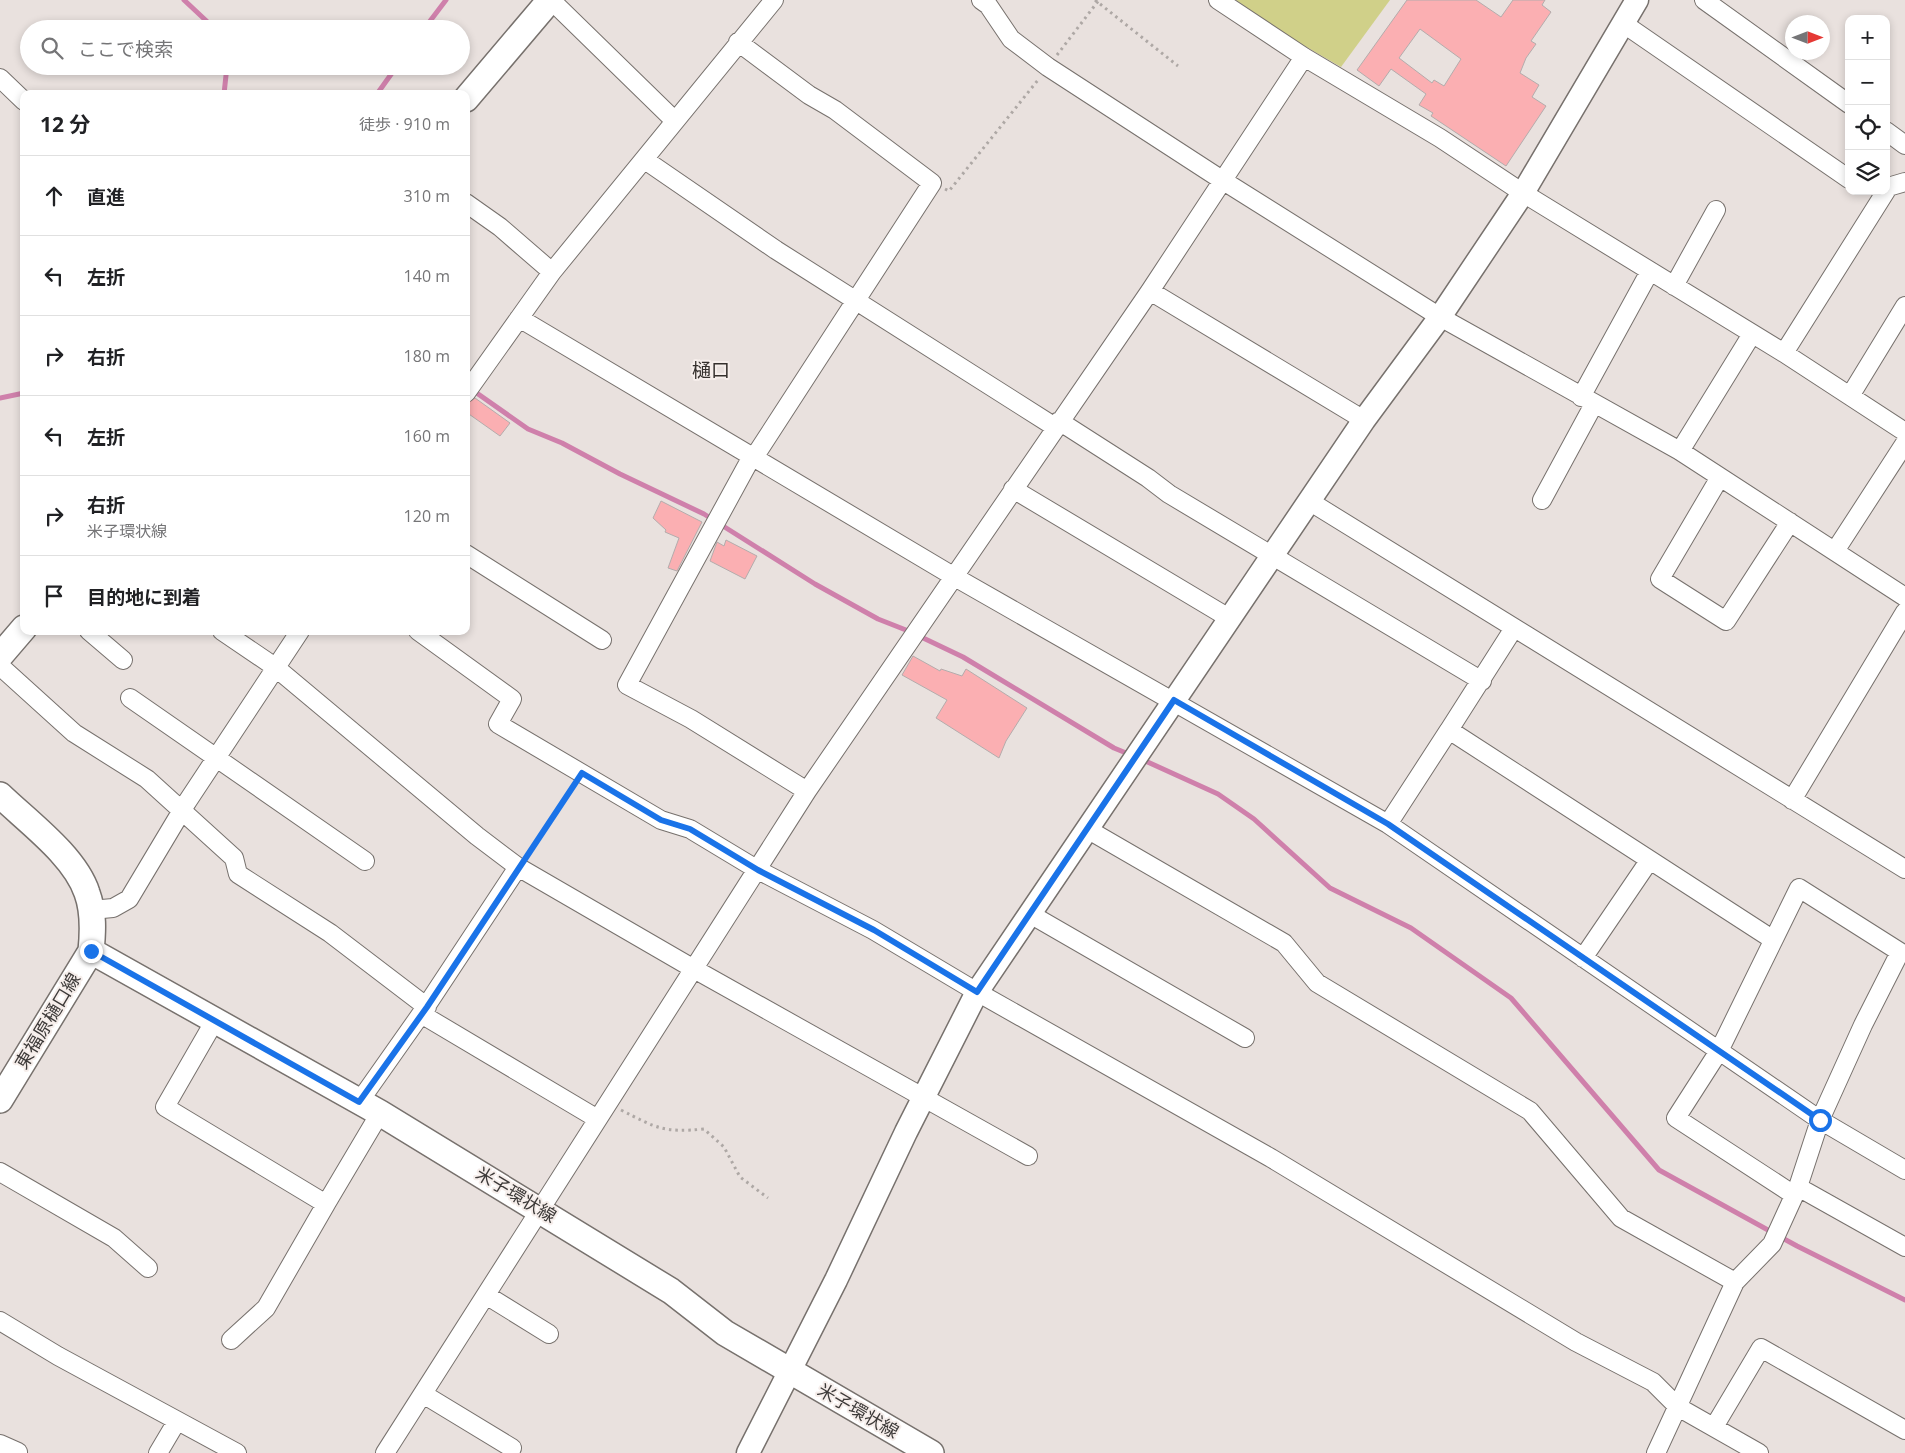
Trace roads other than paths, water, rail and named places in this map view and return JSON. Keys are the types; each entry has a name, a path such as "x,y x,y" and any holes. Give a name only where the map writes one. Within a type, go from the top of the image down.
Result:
{"main road":[{"path":"470,94 551,0"},
{"path":"0,656 20,633"},
{"name":"東福原樋口線","path":"0,795 68,861 80,877 88,894 93,928 91,951 0,1100"},
{"name":"米子環状線","path":"91,951 214,1022 369,1107 671,1291 725,1333 789,1372 932,1453"}],"street":[{"path":"551,0 675,121"},
{"path":"470,388 552,272 774,0"},
{"path":"981,0 988,6 1011,39 1048,67 1222,180 1440,317 1680,451 1905,597"},
{"path":"1218,0 1304,58 1440,138 1524,193 1784,353 1905,432"},
{"path":"748,1453 836,1280 924,1096 977,992 1364,420 1440,317 1524,193 1637,0"},
{"path":"1704,0 1845,101"},
{"path":"1624,24 1845,177"},
{"path":"738,42 809,95 835,110 932,183 752,458 627,685 692,718 807,791"},
{"path":"385,1453 540,1210 596,1118 758,870 807,791 1150,291 1304,58"},
{"path":"0,78 20,97"},
{"path":"1890,134 1905,146"},
{"path":"645,160 776,250 855,300 1148,478 1168,494 1482,681"},
{"path":"1890,187 1905,182"},
{"path":"1784,353 1883,195"},
{"path":"470,206 500,227 552,272"},
{"path":"1674,286 1716,210"},
{"path":"1542,500 1650,271"},
{"path":"1150,291 1364,420"},
{"path":"1850,396 1905,306"},
{"path":"519,318 953,576 1174,700 1388,824 1820,1120 1905,1170"},
{"path":"1680,451 1752,334"},
{"path":"1835,551 1905,443"},
{"path":"1720,477 1660,579 1717,616 1726,621 1790,522"},
{"path":"1014,489 1229,618"},
{"path":"1309,501 1905,869"},
{"path":"470,557 602,640"},
{"path":"1792,800 1905,612"},
{"path":"1388,824 1482,681 1514,628"},
{"path":"94,635 123,660"},
{"path":"228,635 275,667 477,836 518,867 694,969 924,1096 1028,1156"},
{"path":"91,910 113,908 129,899 181,811 297,635"},
{"path":"424,635 512,699 498,724 661,820 690,829 758,870 874,930 977,992 1270,1158 1576,1342 1653,1382 1678,1407 1759,1453"},
{"path":"0,666 74,733 147,779 234,858 238,874 330,933 424,1010 596,1118"},
{"path":"130,698 365,861"},
{"path":"1449,730 1772,939"},
{"path":"1087,828 1284,943 1317,984 1530,1111 1621,1218 1735,1282"},
{"path":"1583,958 1649,861"},
{"path":"231,1340 266,1308 326,1204 369,1107 424,1010 518,867"},
{"path":"1656,1453 1735,1282 1772,1244 1796,1191 1820,1120 1862,1025 1900,952 1799,888 1772,939 1719,1051 1676,1118 1796,1191 1905,1247"},
{"path":"1030,914 1245,1038"},
{"path":"214,1022 166,1106 326,1204"},
{"path":"0,1172 114,1238 148,1268"},
{"path":"486,1295 549,1334"},
{"path":"0,1321 237,1453"},
{"path":"1714,1427 1761,1348 1905,1430"},
{"path":"422,1394 512,1448"},
{"path":"158,1453 177,1421"},
{"path":"0,1444 18,1452"}],"waterway":[{"path":"184,0 205,20"},
{"path":"431,20 446,0"},
{"path":"224,90 226,75"},
{"path":"380,90 391,75"},
{"path":"471,389 528,429 562,443 620,474 704,514 815,584 878,619 911,632"},
{"path":"0,398 20,394"},
{"path":"919,636 963,657 1114,748 1131,755"},
{"path":"1141,759 1218,794 1254,819 1330,888 1411,928 1511,998 1659,1170 1797,1246 1905,1300"}],"district":[{"name":"樋口","path":"711,370"}]}
